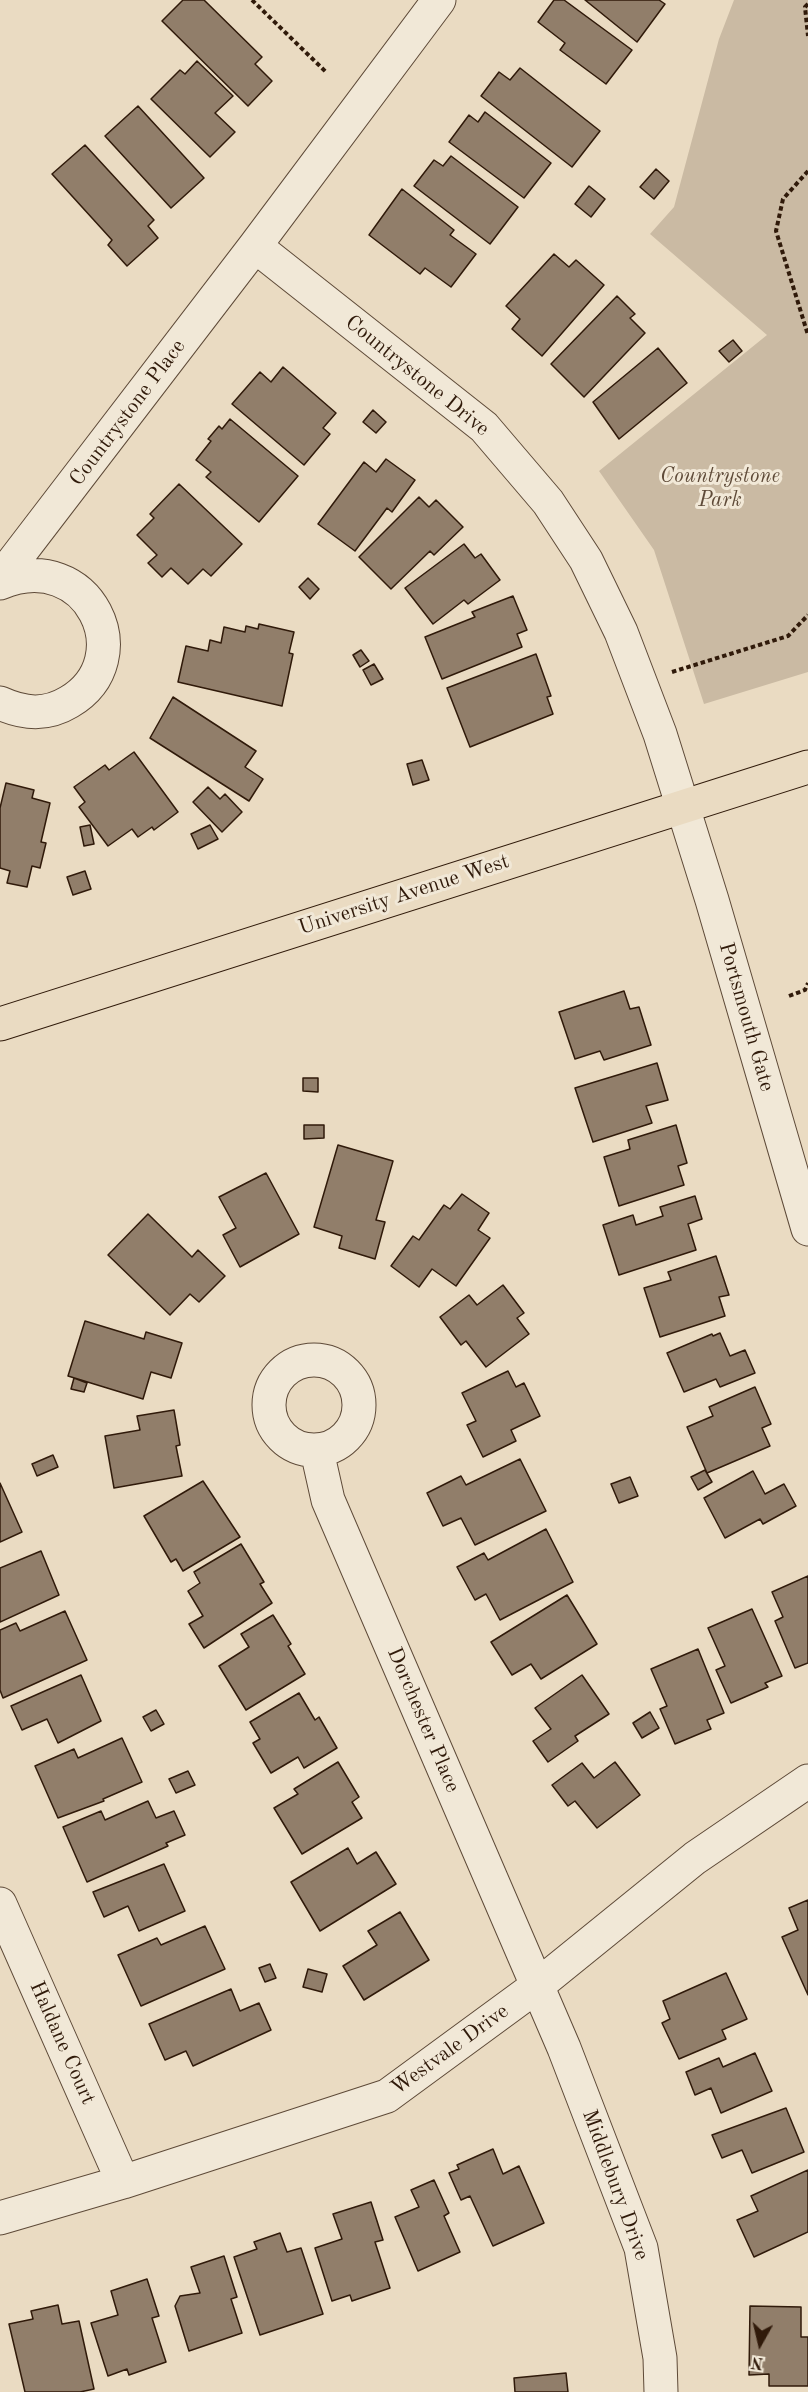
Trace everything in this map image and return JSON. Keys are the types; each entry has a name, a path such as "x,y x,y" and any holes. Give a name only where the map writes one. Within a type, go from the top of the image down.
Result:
{"main road":[{"name":"University Avenue West","path":"0,1024 808,767"}],"street":[{"path":"255,246 439,0"},
{"name":"Countrystone Place","path":"0,581 255,246"},
{"name":"Countrystone Drive","path":"255,246 484,427 548,502 586,560 621,632 682,806"},
{"name":"Countrystone Place","path":"0,581 18,576 51,576 66,582 73,586 95,609 103,632 101,664 81,695 56,709 32,713 0,703"},
{"name":"Portsmouth Gate","path":"682,806 808,1229"},
{"name":"Dorchester Place","path":"317,1451 328,1500 537,1986"},
{"name":"Westvale Drive","path":"0,2218 123,2182 387,2096 537,1986 695,1858 808,1781"},
{"name":"Haldane Court","path":"0,1905 123,2182"},
{"name":"Middlebury Drive","path":"537,1986 564,2048 641,2248 660,2358 661,2392"}],"path":[{"path":"252,0 327,74"},
{"path":"808,4 805,7 808,36"},
{"path":"808,171 783,199 776,231 808,335"},
{"path":"640,682 788,636 808,615"},
{"path":"789,996 805,990 808,983"}],"green space":[{"name":"Countrystone Park","path":"734,0 808,0 808,672 704,704 654,550 599,471 767,335 650,234 674,207 719,39"}],"building":[{"path":"183,0 204,0 262,57 255,64 272,81 248,106 162,21"},
{"path":"554,0 564,0 632,50 606,84 560,50 565,43 538,22"},
{"path":"585,0 659,0 665,4 637,42"},
{"path":"197,61 233,96 215,113 235,132 210,157 151,99 180,70 185,74"},
{"path":"520,68 600,131 572,167 481,96 499,72 510,80"},
{"path":"138,106 204,178 171,208 105,136"},
{"path":"485,112 551,163 524,198 449,142 469,115 478,122"},
{"path":"85,145 154,220 148,226 158,238 127,266 108,245 112,240 52,174"},
{"path":"451,156 518,207 490,244 414,186 434,160 443,166"},
{"path":"656,169 669,181 654,199 640,187"},
{"path":"589,186 605,199 591,217 575,204"},
{"path":"402,189 454,230 450,235 476,254 451,287 425,268 420,274 369,235"},
{"path":"554,254 569,267 576,260 604,285 542,356 512,329 520,319 506,306"},
{"path":"617,296 635,314 630,318 645,333 584,397 551,364"},
{"path":"733,340 742,351 729,362 719,351"},
{"path":"658,348 687,383 619,439 593,402"},
{"path":"283,367 336,413 323,428 330,434 304,465 232,404 260,372 271,382"},
{"path":"373,410 386,422 376,433 363,422"},
{"path":"230,419 298,476 259,522 206,477 211,472 196,460 211,441 208,439 219,426 222,429"},
{"path":"386,459 415,480 392,512 387,508 355,551 318,524 364,462 376,472"},
{"path":"179,484 242,544 211,576 203,569 188,584 171,568 162,577 148,563 157,555 137,535 154,518 150,514"},
{"path":"419,497 429,507 436,500 463,527 434,555 430,551 391,589 359,557"},
{"path":"464,544 475,558 481,554 500,580 468,604 464,600 433,624 405,588"},
{"path":"308,578 319,589 310,599 299,587"},
{"path":"513,596 527,630 517,634 522,647 442,679 425,637 475,617 472,612"},
{"path":"259,624 294,632 289,653 293,654 282,706 178,682 186,646 208,651 210,640 221,643 224,627 245,632 246,626 258,629"},
{"path":"361,650 369,661 360,667 353,655"},
{"path":"536,654 551,696 547,697 553,714 470,747 447,688"},
{"path":"374,664 383,679 371,685 363,670"},
{"path":"173,697 256,751 245,767 263,779 249,801 150,738"},
{"path":"134,752 178,812 154,830 152,827 138,837 132,829 108,846 79,807 85,802 74,787 105,765 109,770"},
{"path":"422,760 429,780 413,785 407,764"},
{"path":"6,783 34,790 32,798 50,803 41,842 46,843 40,868 32,866 27,887 7,883 10,871 0,868 0,808"},
{"path":"208,787 220,799 225,794 242,812 222,832 193,802"},
{"path":"90,825 94,844 84,846 80,827"},
{"path":"210,825 218,839 198,849 191,834"},
{"path":"85,871 91,889 73,895 67,877"},
{"path":"624,991 630,1009 639,1007 651,1045 604,1060 600,1051 575,1059 559,1012"},
{"path":"657,1063 668,1100 646,1106 652,1123 593,1142 575,1088"},
{"path":"303,1078 318,1078 318,1092 303,1091"},
{"path":"304,1125 324,1125 324,1138 304,1139"},
{"path":"676,1125 687,1163 678,1166 684,1185 619,1206 604,1157 630,1149 628,1140"},
{"path":"338,1145 393,1161 376,1220 385,1222 375,1259 339,1248 342,1236 314,1227"},
{"path":"266,1173 299,1234 240,1267 223,1235 236,1228 219,1197"},
{"path":"462,1194 489,1213 478,1230 490,1238 456,1286 432,1269 419,1287 391,1266 413,1236 419,1240 444,1205 450,1209"},
{"path":"695,1196 702,1219 688,1224 696,1250 619,1275 603,1225 633,1215 636,1225 663,1216 660,1207"},
{"path":"148,1214 192,1257 198,1250 225,1276 199,1302 190,1294 170,1315 108,1255"},
{"path":"716,1256 729,1295 719,1297 725,1316 660,1337 644,1288 671,1280 668,1272"},
{"path":"503,1285 524,1313 517,1318 529,1334 486,1367 466,1341 461,1345 440,1317 469,1295 477,1305"},
{"path":"85,1321 144,1339 146,1332 182,1343 171,1378 151,1372 143,1399 68,1376"},
{"path":"720,1333 730,1356 745,1350 755,1373 720,1387 716,1379 684,1392 667,1353 712,1334 713,1336"},
{"path":"508,1371 516,1387 524,1383 540,1416 511,1430 516,1441 483,1457 467,1425 476,1421 462,1393"},
{"path":"74,1378 87,1383 84,1392 71,1389"},
{"path":"755,1387 771,1424 762,1428 770,1446 707,1473 687,1427 713,1416 709,1407"},
{"path":"174,1410 180,1445 176,1446 182,1476 114,1488 105,1436 140,1430 137,1416"},
{"path":"53,1455 58,1467 37,1476 32,1464"},
{"path":"520,1459 546,1511 475,1545 461,1518 443,1526 427,1493 461,1476 466,1485"},
{"path":"705,1470 712,1482 698,1490 691,1477"},
{"path":"753,1471 765,1494 784,1484 796,1506 763,1524 760,1519 725,1538 704,1498"},
{"path":"630,1477 638,1496 619,1503 611,1484"},
{"path":"203,1481 240,1537 183,1571 176,1559 171,1562 144,1516"},
{"path":"0,1483 22,1532 0,1542"},
{"path":"546,1529 573,1582 500,1620 486,1594 475,1600 457,1567 484,1553 488,1560"},
{"path":"241,1544 264,1582 260,1584 272,1603 204,1648 189,1624 203,1616 188,1591 200,1583 194,1572"},
{"path":"41,1551 59,1595 0,1622 0,1568"},
{"path":"808,1576 808,1663 795,1668 775,1621 783,1617 772,1592"},
{"path":"567,1595 597,1644 541,1679 531,1664 512,1675 491,1642"},
{"path":"752,1609 782,1676 765,1683 768,1687 731,1703 716,1670 725,1666 708,1628"},
{"path":"65,1611 87,1660 3,1698 0,1690 0,1630 16,1623 20,1631"},
{"path":"273,1615 291,1644 288,1646 305,1674 246,1710 219,1666 249,1647 241,1634"},
{"path":"698,1649 724,1713 707,1720 711,1729 675,1744 660,1709 667,1706 651,1669"},
{"path":"81,1675 101,1721 58,1743 47,1719 22,1730 11,1706"},
{"path":"582,1675 609,1714 575,1736 578,1741 548,1762 533,1741 551,1729 535,1708"},
{"path":"299,1693 315,1720 319,1717 337,1748 304,1768 298,1757 271,1773 253,1743 260,1739 250,1722"},
{"path":"156,1710 164,1724 151,1731 143,1717"},
{"path":"650,1712 659,1728 642,1738 633,1723"},
{"path":"122,1738 142,1782 103,1799 104,1801 58,1818 35,1766 74,1749 78,1758"},
{"path":"338,1762 359,1797 352,1802 362,1818 302,1854 274,1808 298,1794 294,1789"},
{"path":"615,1762 640,1795 597,1828 575,1801 568,1806 552,1785 582,1763 594,1778"},
{"path":"188,1771 195,1785 176,1793 169,1779"},
{"path":"148,1801 156,1818 174,1811 185,1835 166,1843 168,1846 87,1882 63,1827 101,1811 105,1820"},
{"path":"348,1848 357,1864 376,1852 396,1884 320,1931 291,1882"},
{"path":"164,1864 185,1911 139,1931 128,1906 104,1917 93,1892"},
{"path":"808,1900 808,1995 782,1937 798,1930 789,1908"},
{"path":"400,1912 429,1960 364,2000 343,1966 377,1945 368,1931"},
{"path":"205,1926 225,1969 141,2006 118,1955 157,1938 161,1945"},
{"path":"270,1964 276,1978 265,1982 259,1968"},
{"path":"308,1969 327,1974 322,1992 303,1987"},
{"path":"726,1973 747,2019 722,2030 726,2039 679,2059 662,2023 670,2019 663,2001"},
{"path":"231,1989 240,2011 259,2003 271,2030 193,2066 186,2051 165,2060 149,2024"},
{"path":"755,2053 772,2091 721,2113 711,2088 695,2095 686,2072 719,2058 723,2067"},
{"path":"786,2108 804,2152 752,2173 742,2150 722,2158 712,2135"},
{"path":"493,2149 503,2174 519,2166 544,2223 493,2246 470,2196 461,2200 449,2173 459,2169 457,2165"},
{"path":"808,2170 808,2232 754,2257 737,2220 758,2211 751,2196"},
{"path":"434,2180 449,2213 444,2216 460,2252 418,2271 395,2217 419,2207 411,2190"},
{"path":"371,2202 383,2240 375,2242 390,2288 352,2301 350,2295 332,2301 315,2248 342,2239 333,2214"},
{"path":"280,2233 287,2252 301,2248 323,2314 260,2335 234,2257 257,2249 254,2242"},
{"path":"224,2256 237,2297 231,2299 242,2333 189,2351 175,2306 180,2296 200,2293 191,2267"},
{"path":"147,2279 159,2316 152,2318 166,2362 129,2375 127,2369 108,2376 91,2323 118,2315 111,2291"},
{"path":"58,2305 62,2324 79,2321 94,2389 80,2392 25,2392 9,2324 33,2319 31,2311"},
{"path":"750,2306 801,2307 801,2337 808,2337 808,2386 769,2386 769,2374 749,2375"},
{"path":"566,2373 568,2392 515,2392 514,2378"}]}
